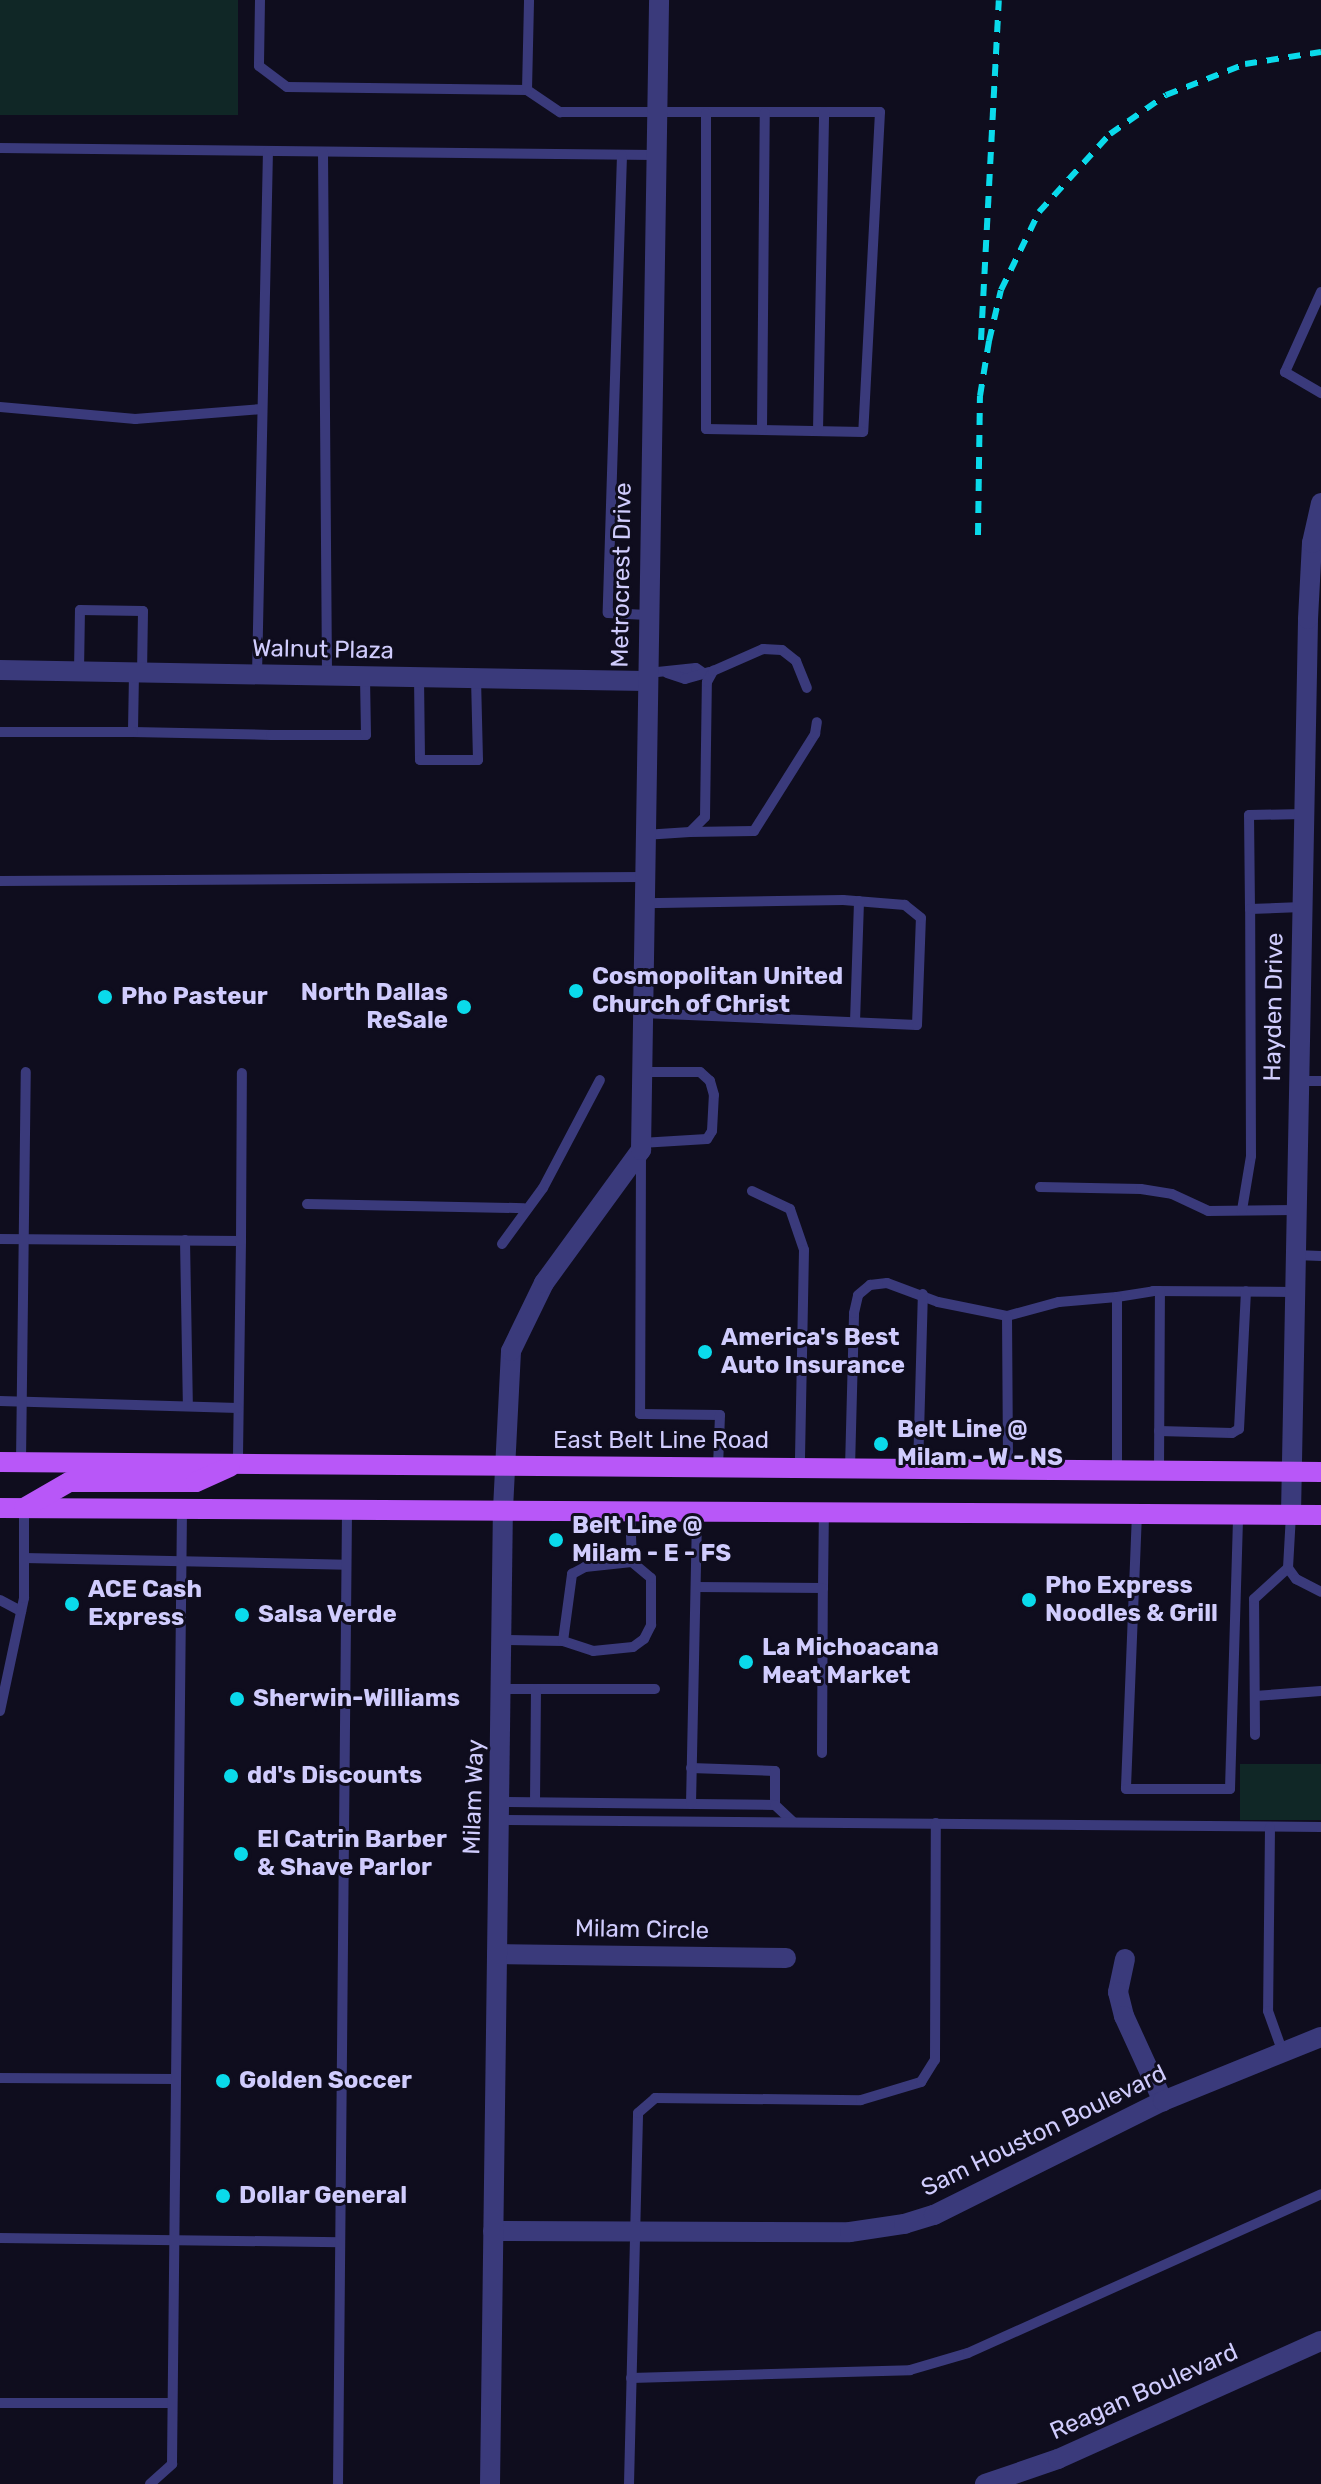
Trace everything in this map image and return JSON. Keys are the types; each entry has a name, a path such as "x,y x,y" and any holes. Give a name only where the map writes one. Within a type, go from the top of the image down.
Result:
{"main road":[{"name":"East Belt Line Road","path":"10,1462 1321,1472"},
{"path":"0,1476 10,1462"},
{"path":"24,1508 69,1482 196,1482 238,1463"},
{"path":"0,1508 1321,1515"}],"street":[{"name":"Metrocrest Drive","path":"641,1147 644,835 653,676 647,615 659,0"},
{"name":"Hayden Drive","path":"1291,1514 1302,907 1312,882 1304,814 1314,684 1312,543 1321,503"},
{"name":"Walnut Plaza","path":"0,670 476,678 653,676"},
{"name":"Milam Way","path":"490,2484 503,1509 511,1351 525,1316 641,1147"},
{"name":"Milam Circle","path":"497,1954 786,1958"},
{"path":"1125,1959 1118,1992 1124,2016 1163,2101"},
{"name":"Sam Houston Boulevard","path":"493,2231 850,2232 904,2224 934,2215 1163,2101 1321,2037"},
{"name":"Reagan Boulevard","path":"985,2484 1058,2459 1321,2341"}],"lane":[{"path":"260,0 259,66 287,87 527,90 560,112 880,112 863,432 706,429 706,113"},
{"path":"527,90 529,0"},
{"path":"818,431 824,112"},
{"path":"762,430 765,113"},
{"path":"0,148 655,155"},
{"path":"257,675 268,151"},
{"path":"323,152 327,676"},
{"path":"622,155 608,613 647,615"},
{"path":"1321,292 1285,372 1321,393"},
{"path":"0,407 135,419 262,409"},
{"path":"79,672 80,610 143,611 133,732"},
{"path":"653,676 696,668 708,672 763,649 782,650 796,661 807,688"},
{"path":"690,832 705,817 708,672"},
{"path":"0,732 366,735 365,676"},
{"path":"419,677 420,760 478,760 476,678"},
{"path":"644,835 754,831 815,734 817,722"},
{"path":"1242,1210 1251,1156 1253,950 1249,815 1304,814"},
{"path":"0,881 644,877"},
{"path":"642,1013 917,1025 921,933 921,918 905,905 859,901 644,903"},
{"path":"855,1022 859,901"},
{"path":"1250,909 1302,907"},
{"path":"10,1462 22,1403 26,1072"},
{"path":"642,1072 700,1072 714,1095 712,1131 707,1139 641,1147 640,1414 720,1415 718,1467"},
{"path":"238,1463 242,1073"},
{"path":"502,1244 524,1208 543,1188 600,1080"},
{"path":"1299,1081 1321,1081"},
{"path":"1040,1187 1141,1189 1172,1194 1208,1211 1296,1210"},
{"path":"752,1191 790,1209 804,1250 800,1468"},
{"path":"307,1204 524,1208"},
{"path":"0,1239 241,1241"},
{"path":"185,1240 188,1406"},
{"path":"1295,1255 1321,1256"},
{"path":"850,1468 858,1295 870,1285 887,1283 1007,1316 1059,1302 1160,1291 1294,1292"},
{"path":"1159,1471 1160,1291"},
{"path":"1159,1431 1232,1433 1239,1429 1246,1291"},
{"path":"918,1469 923,1294"},
{"path":"1117,1297 1117,1470"},
{"path":"1007,1316 1008,1470"},
{"path":"0,1401 238,1408"},
{"path":"0,1711 21,1611 24,1508"},
{"path":"150,2484 172,2464 182,1510"},
{"path":"338,2484 347,1510"},
{"path":"630,1510 632,1562"},
{"path":"691,1804 697,1510"},
{"path":"822,1753 824,1511"},
{"path":"1137,1513 1126,1789 1230,1789 1238,1514"},
{"path":"1291,1514 1288,1568 1296,1579 1321,1592"},
{"path":"24,1558 346,1565"},
{"path":"503,1640 563,1641 593,1651 633,1647 644,1639 651,1625 651,1578 632,1562 585,1567 572,1574 563,1641"},
{"path":"1255,1735 1254,1599 1288,1568"},
{"path":"696,1587 823,1588"},
{"path":"0,1600 21,1611"},
{"path":"503,1689 655,1689"},
{"path":"535,1802 536,1689"},
{"path":"1255,1696 1321,1691"},
{"path":"691,1768 775,1771 775,1805"},
{"path":"499,1811 535,1802 775,1805 793,1822"},
{"path":"499,1811 793,1822 1321,1827"},
{"path":"629,2484 632,2231 638,2113 655,2098 861,2100 909,2089 930,2073 935,2060 936,1823"},
{"path":"1270,1827 1268,2011 1283,2053"},
{"path":"0,2078 176,2079"},
{"path":"631,2378 910,2370 968,2353 1321,2194"},
{"path":"0,2238 340,2242"},
{"path":"0,2403 172,2403"}],"green space":[{"path":"0,0 238,0 238,115 0,115"},
{"path":"1240,1764 1321,1764 1321,1820 1240,1820"}],"railway":[{"path":"981,340 999,0"},
{"path":"978,535 980,396 989,341 1001,290 1039,212 1110,134 1166,95 1245,64 1321,52"}],"place":[{"name":"Cosmopolitan United Church of Christ","path":"576,991"},
{"name":"Pho Pasteur","path":"105,997"},
{"name":"North Dallas ReSale","path":"464,1007"},
{"name":"America's Best Auto Insurance","path":"705,1352"},
{"name":"Belt Line @ Milam - W - NS","path":"881,1444"},
{"name":"Belt Line @ Milam - E - FS","path":"556,1540"},
{"name":"Pho Express Noodles & Grill","path":"1029,1600"},
{"name":"ACE Cash Express","path":"72,1604"},
{"name":"Salsa Verde","path":"242,1615"},
{"name":"La Michoacana Meat Market","path":"746,1662"},
{"name":"Sherwin-Williams","path":"237,1699"},
{"name":"dd's Discounts","path":"231,1776"},
{"name":"El Catrin Barber & Shave Parlor","path":"241,1854"},
{"name":"Golden Soccer","path":"223,2081"},
{"name":"Dollar General","path":"223,2196"}]}
